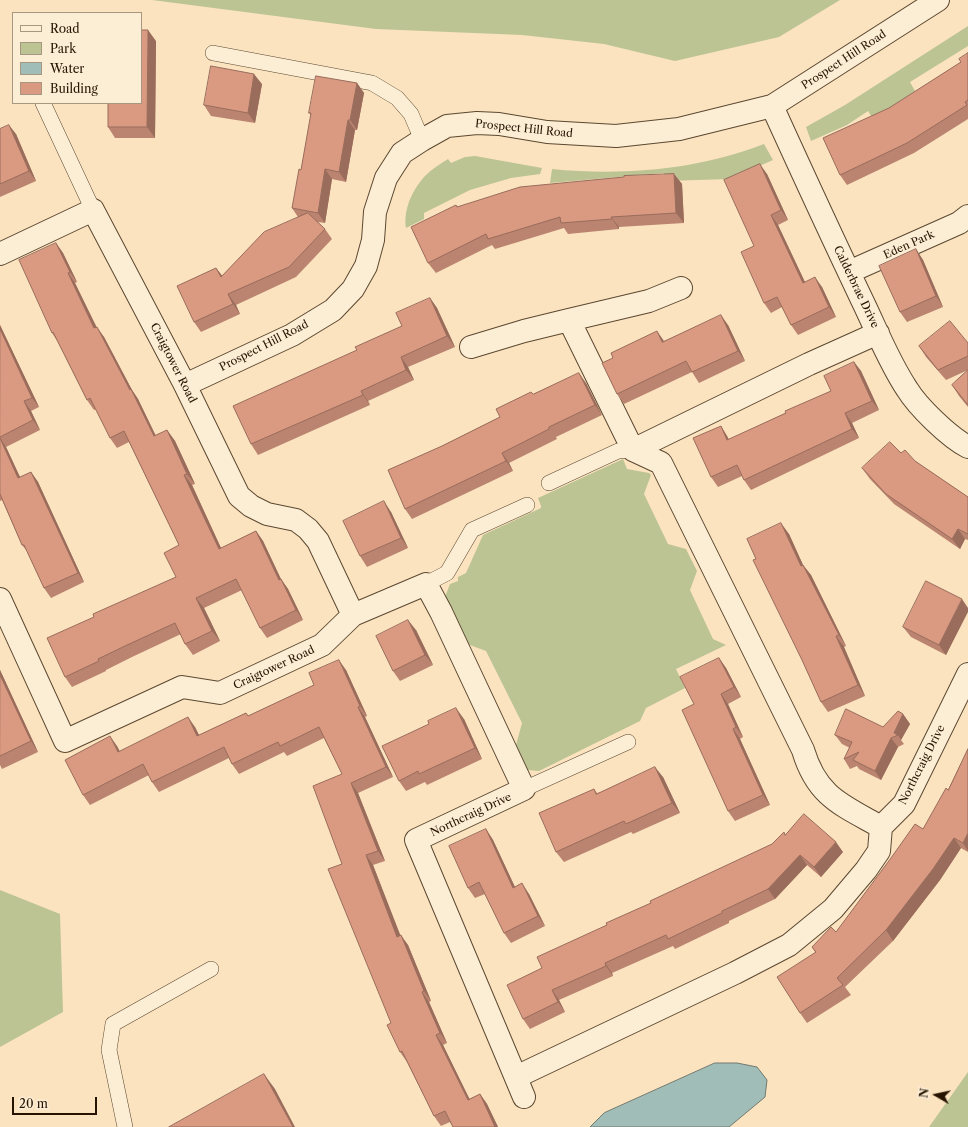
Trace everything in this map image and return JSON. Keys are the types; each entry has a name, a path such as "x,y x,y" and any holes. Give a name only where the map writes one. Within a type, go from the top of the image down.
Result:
{"street":[{"name":"Prospect Hill Road","path":"185,385 292,335 333,310 353,289 366,266 372,240 375,212 386,178 402,153 447,126 474,123 499,124 547,132 616,136 679,129 772,106 938,0"},
{"name":"Calderbrae Drive","path":"772,106 892,363 907,390 931,418 968,447"},
{"path":"0,254 93,210"},
{"name":"Craigtower Road","path":"0,599 65,741 182,687 220,693 322,645 353,615 318,541 308,529 296,520 267,514 251,506 239,496 185,385 93,210"},
{"name":"Eden Park","path":"849,272 959,223 968,216"},
{"path":"471,346 524,331 649,301 681,288"},
{"path":"569,320 633,450 661,463 804,750 808,767 820,786 836,801 881,828"},
{"path":"633,450 809,364 878,333"},
{"path":"353,615 426,584"},
{"name":"Northcraig Drive","path":"426,584 524,789 416,840 520,1087 788,945 833,909 866,870 879,851 881,828 904,804 968,674"}],"lane":[{"path":"213,53 372,83 397,98 411,114 422,140"},
{"path":"43,104 93,210"},
{"path":"549,483 618,451 633,450"},
{"path":"426,584 447,572 472,530 527,505"},
{"path":"524,789 628,742"},
{"path":"125,1127 109,1050 113,1024 211,969"}],"green space":[{"path":"152,0 840,0 779,37 675,61 604,44 522,35 376,29"},
{"path":"968,26 968,46 910,82 915,91 873,119 868,111 847,125 811,141 806,127 845,105"},
{"path":"764,144 773,160 730,179 665,181 664,173 550,183 552,169 606,172 660,169 713,160"},
{"path":"475,156 542,168 540,174 511,178 470,190 424,213 424,219 406,228 406,214 410,200 425,176 448,159 451,163 465,157"},
{"path":"623,459 627,469 649,473 651,475 644,494 668,544 686,549 697,571 690,590 713,639 726,645 676,669 685,688 646,708 640,721 539,771 527,770 516,745 522,723 486,651 467,644 445,597 450,584 458,581 458,577 466,573 483,535 541,508 538,498"},
{"path":"0,890 60,914 63,1012 0,1047"},
{"path":"968,1072 968,1127 929,1127"}],"water":[{"path":"715,1063 737,1063 757,1067 767,1080 765,1097 729,1127 590,1127 604,1113"}],"building":[{"path":"142,30 148,30 147,127 108,127 108,104 142,104"},
{"path":"968,53 968,100 965,102 967,105 907,143 840,175 823,138 889,108 961,62 959,59"},
{"path":"211,66 254,74 248,113 204,105"},
{"path":"316,76 357,83 350,120 348,120 339,172 325,169 318,213 292,208 299,169 301,170"},
{"path":"9,125 29,171 0,184 0,129"},
{"path":"760,164 781,210 771,215 803,283 815,277 829,307 791,325 777,297 764,303 741,252 754,246 724,180"},
{"path":"674,174 676,213 611,217 612,219 561,223 560,217 488,239 486,234 428,263 411,227 456,205 457,207 520,187 624,176"},
{"path":"308,213 325,229 289,267 228,294 233,304 194,322 177,286 216,268 221,277 264,232"},
{"path":"56,243 70,272 68,273 94,328 97,327 130,390 131,389 154,436 167,430 187,474 184,475 219,549 256,531 279,580 281,579 296,610 260,628 236,579 196,598 212,631 185,644 175,623 98,659 99,661 65,677 47,638 94,617 93,614 176,577 164,553 179,545 124,431 110,438 90,398 87,400 53,332 52,333 19,260"},
{"path":"916,249 936,296 900,312 879,266"},
{"path":"430,298 447,336 401,357 406,370 361,391 363,395 251,444 233,406 357,350 355,347 402,326 396,313"},
{"path":"721,315 738,351 692,372 686,361 617,394 602,363 613,358 611,353 657,331 662,342"},
{"path":"950,321 968,343 968,356 938,370 919,346"},
{"path":"0,329 32,398 24,401 33,420 0,437"},
{"path":"854,362 872,401 845,413 852,429 744,480 737,465 711,477 693,438 721,426 727,440 786,413 785,411 831,391 824,376"},
{"path":"968,370 968,405 952,385"},
{"path":"579,373 595,405 549,427 549,429 502,453 506,461 405,509 388,470 442,446 500,417 496,409 531,392 533,394"},
{"path":"0,438 18,478 31,472 78,573 44,588 24,545 22,545 0,494"},
{"path":"890,442 901,453 905,450 915,461 968,497 968,534 958,529 952,539 886,494 862,468"},
{"path":"384,501 401,538 360,556 343,521"},
{"path":"781,523 801,566 803,565 839,635 836,636 858,685 821,702 753,560 756,559 747,539"},
{"path":"926,581 962,599 939,645 903,627"},
{"path":"408,620 425,655 393,671 376,636"},
{"path":"719,658 734,687 721,694 736,727 733,729 763,795 728,811 682,710 694,704 680,677"},
{"path":"339,660 360,706 358,707 386,767 351,783 378,851 366,855 397,937 401,935 424,991 422,992 440,1033 436,1035 468,1100 480,1094 495,1127 453,1127 445,1111 434,1116 402,1051 400,1052 387,1025 391,1023 328,869 342,864 313,786 342,774 319,727 280,746 278,742 232,764 224,747 152,782 143,764 83,795 65,760 110,736 118,752 188,717 197,736 246,713 248,716 314,685 309,673"},
{"path":"0,675 31,741 0,756"},
{"path":"456,708 475,748 419,774 418,771 399,781 382,746 429,724 428,721"},
{"path":"846,709 883,727 898,711 903,714 894,733 898,735 891,738 875,771 853,760 859,752 844,759 852,742 835,735"},
{"path":"968,749 968,833 963,843 954,838 933,869 886,930 837,978 843,985 800,1013 777,977 816,952 812,947 831,927 836,932 915,824 923,829 946,788 948,790"},
{"path":"655,767 672,803 626,824 624,821 556,852 539,813 594,789 596,794"},
{"path":"804,814 836,842 814,867 800,855 768,889 668,939 666,935 605,963 606,966 552,990 558,1002 523,1019 507,985 542,968 537,957 607,925 606,923 651,903 650,901 772,844 784,832 785,835"},
{"path":"486,829 513,888 522,883 538,916 504,933 479,882 468,888 449,846"},
{"path":"264,1074 293,1127 169,1127"}]}
